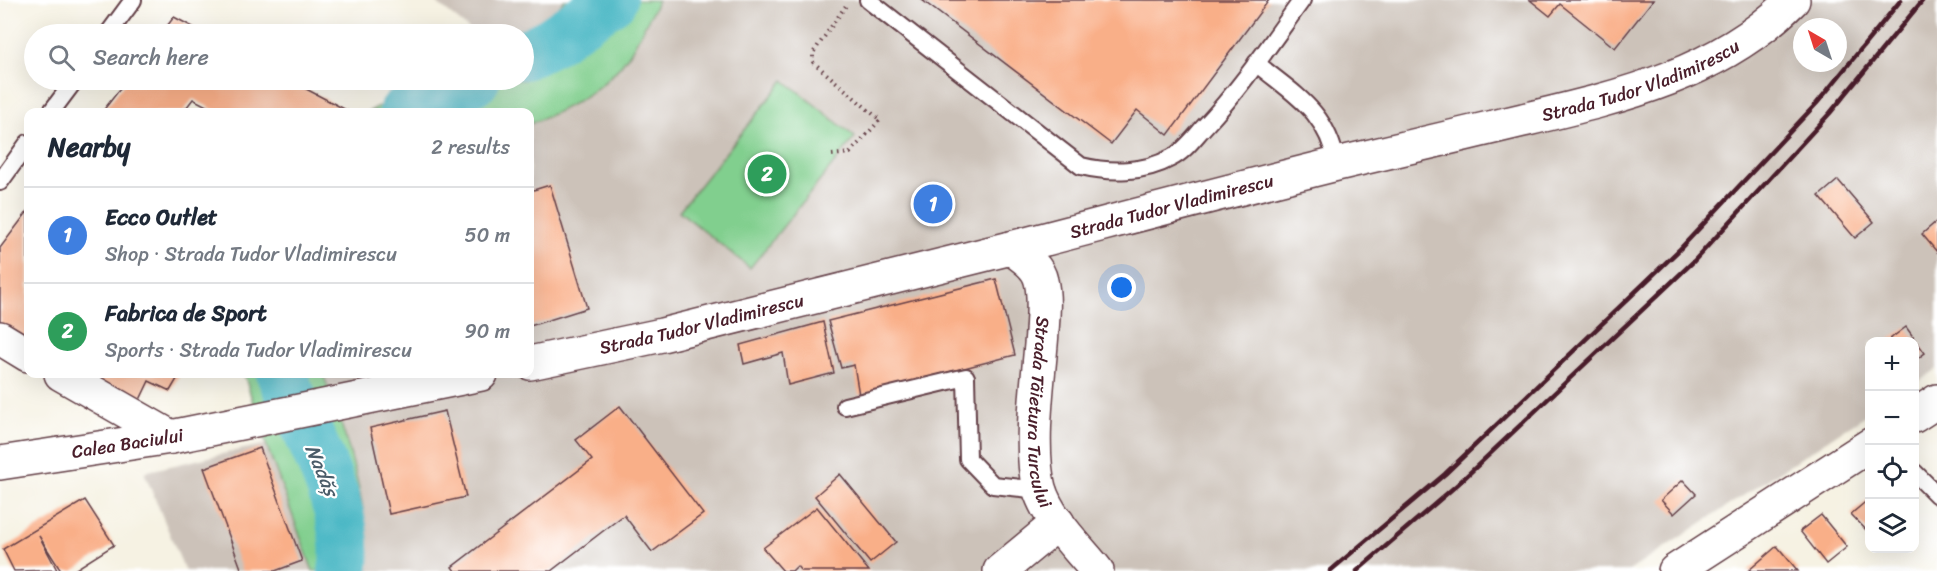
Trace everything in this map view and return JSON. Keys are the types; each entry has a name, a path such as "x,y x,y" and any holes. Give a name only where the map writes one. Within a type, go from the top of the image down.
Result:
{"main road":[{"name":"Strada Tudor Vladimirescu","path":"534,362 662,335 1337,164 1618,98 1667,80 1730,49 1780,13 1793,0"},
{"name":"Strada Tăietura Turcului","path":"1011,248 1030,261 1041,280 1043,308 1036,430 1036,470 1040,490 1058,523 1097,571"},
{"path":"0,338 24,353"},
{"path":"68,378 171,437"},
{"name":"Calea Baciului","path":"0,463 171,437 462,378"},
{"path":"1919,413 1937,401"},
{"path":"1675,571 1865,448"},
{"path":"1000,571 1058,523"}],"lane":[{"path":"116,24 134,0"},
{"path":"868,0 1081,166 1100,170 1138,169 1171,159 1184,149 1228,101 1302,0"},
{"path":"1256,63 1315,111 1332,139 1337,164"},
{"path":"54,108 68,90"},
{"path":"0,182 24,149"},
{"path":"845,406 966,377 968,459 993,485 1040,490"},
{"path":"1919,477 1937,495"}],"path":[{"path":"832,155 849,153 880,120 813,62 813,53 849,0"}],"shaded area":[{"path":"433,0 564,0 556,11 532,24 463,24"},
{"path":"658,0 1937,0 1937,369 1919,381 1919,337 1865,337 1865,416 1629,571 364,571 367,556 362,498 324,378 534,378 534,122 557,113 598,89 629,55"},
{"path":"266,444 313,571 185,571 144,472"}],"green space":[{"path":"564,0 658,0 634,47 610,77 572,104 534,122 534,108 375,108 407,90 534,90 533,24 556,12"},
{"path":"784,80 855,137 750,268 679,211"},
{"path":"245,378 324,378 348,445 361,499 366,549 364,571 313,571 266,444"}],"building":[{"path":"922,0 1269,0 1168,135 1137,110 1111,144"},
{"path":"1530,0 1653,0 1615,48 1560,4 1550,16"},
{"path":"174,17 187,24 169,24"},
{"path":"119,90 308,90 342,108 210,108 193,99 186,108 105,108"},
{"path":"1838,180 1874,222 1855,238 1819,196"},
{"path":"550,185 587,308 534,325 534,190"},
{"path":"24,216 24,340 0,325 0,248"},
{"path":"1937,221 1937,252 1922,234"},
{"path":"996,279 1015,355 859,395 854,365 841,368 828,321"},
{"path":"823,322 834,373 788,385 783,353 744,364 740,345"},
{"path":"1906,327 1913,337 1893,337"},
{"path":"1919,345 1925,353 1919,357"},
{"path":"89,378 178,378 170,391 149,381 137,406"},
{"path":"620,406 703,514 652,552 624,515 551,571 455,571 452,567 592,460 576,440"},
{"path":"445,411 466,497 389,514 370,428"},
{"path":"260,448 302,561 275,571 242,571 204,468"},
{"path":"840,474 896,542 870,563 815,496"},
{"path":"1683,480 1696,494 1674,514 1661,500"},
{"path":"85,500 114,545 73,571 61,571 39,536 57,570 14,571 3,549"},
{"path":"1865,502 1865,529 1851,514"},
{"path":"817,507 869,571 801,571 797,566 792,571 783,571 763,548"},
{"path":"1821,515 1847,547 1826,564 1800,531"},
{"path":"1777,546 1798,571 1748,571"}],"waterway":[{"name":"Nadăș","path":"534,50 552,41 612,0"},
{"name":"Nadăș","path":"413,108 453,90"},
{"name":"Nadăș","path":"283,378 314,444 334,497 341,523 344,548 343,571"}],"railway":[{"path":"1330,571 1445,474 1679,250 1817,103 1901,0"},
{"path":"1357,571 1458,484 1694,261 1830,113 1923,0"}],"place":[{"name":"Fabrica de Sport","path":"767,174"},
{"name":"Ecco Outlet","path":"933,204"}]}
